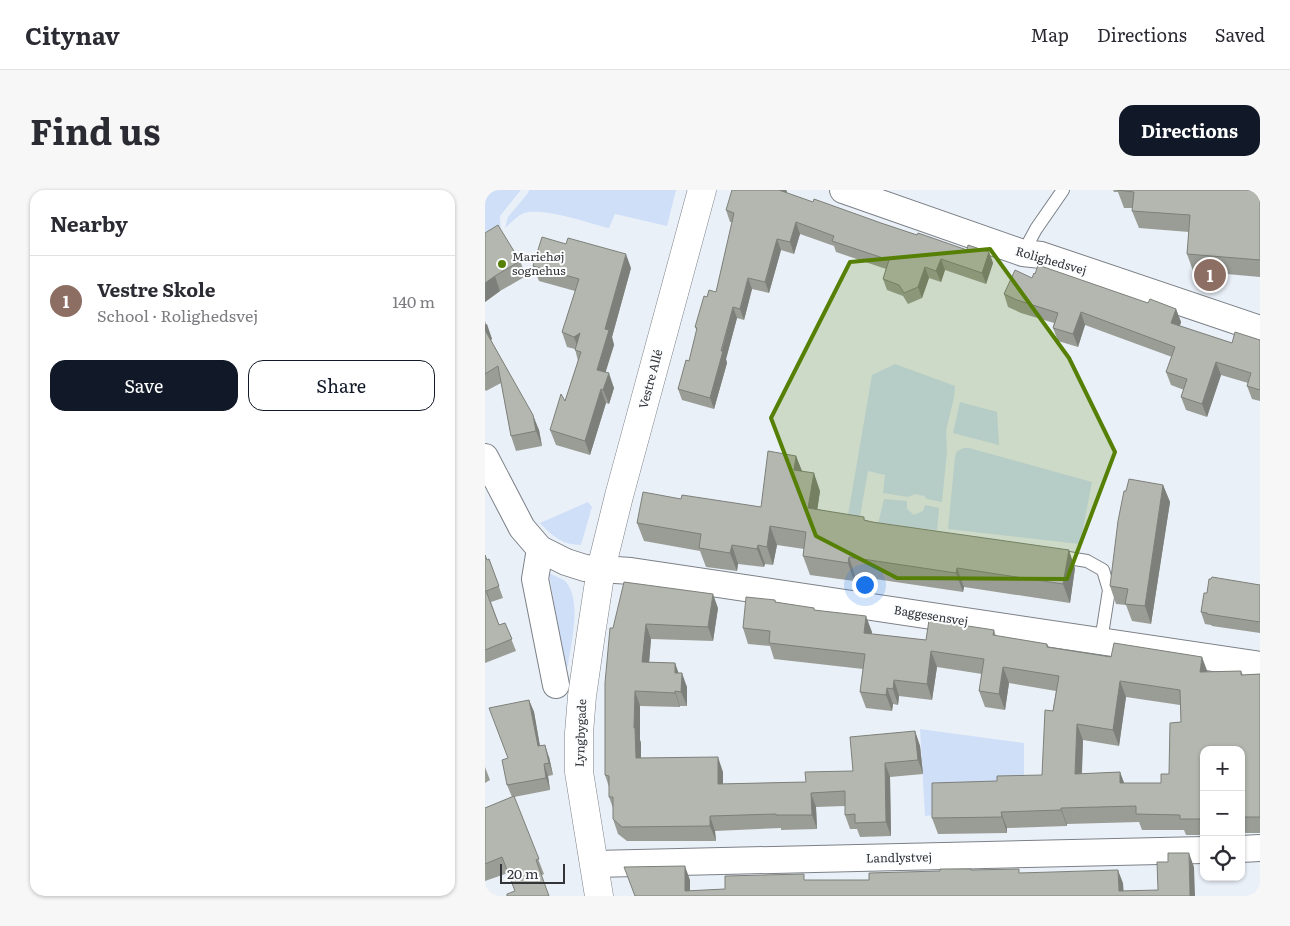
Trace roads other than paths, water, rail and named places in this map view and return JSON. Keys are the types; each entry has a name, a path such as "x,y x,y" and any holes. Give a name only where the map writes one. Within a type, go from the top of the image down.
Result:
{"street":[{"name":"Vestre Allé","path":"601,569 702,190"},
{"name":"Rolighedsvej","path":"843,190 1023,253 1041,255 1260,329"},
{"path":"485,457 522,528 540,549 535,579 556,685"},
{"name":"Baggesensvej","path":"540,549 566,562 585,568 631,571 1260,665"},
{"name":"Lyngbygade","path":"599,896 579,772 579,733 582,696 601,569"},
{"path":"1245,849 1260,848"},
{"name":"Landlystvej","path":"594,864 1200,850"}],"lane":[{"path":"1023,253 1063,190"},
{"path":"1049,555 1087,561 1103,570 1109,590 1101,642"}],"place":[{"name":"Mariehøj sognehus","path":"502,264"},
{"name":"Vestre Skole","path":"1210,275"}]}
